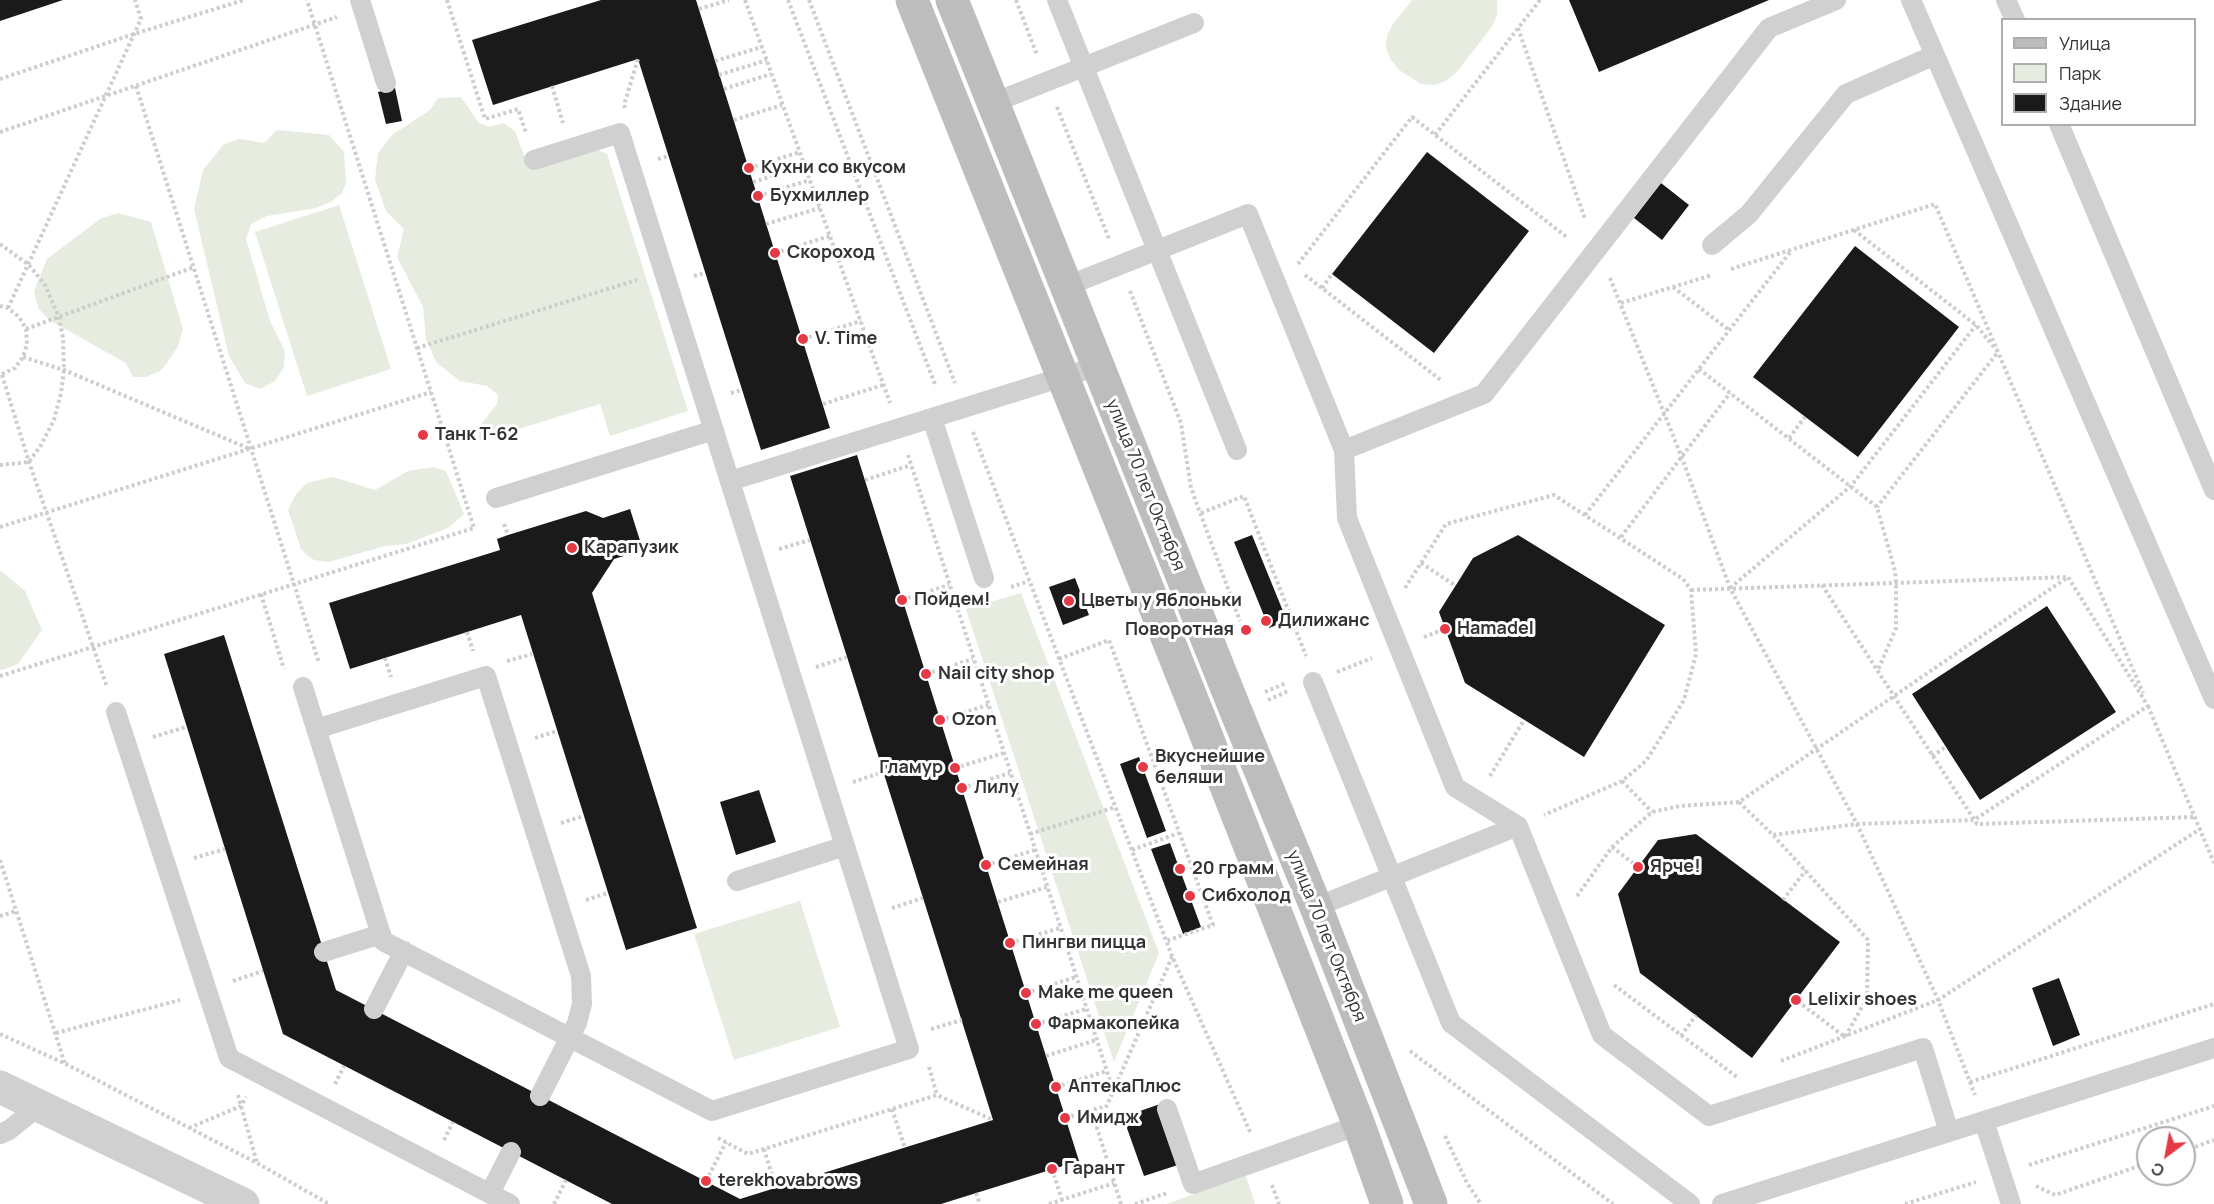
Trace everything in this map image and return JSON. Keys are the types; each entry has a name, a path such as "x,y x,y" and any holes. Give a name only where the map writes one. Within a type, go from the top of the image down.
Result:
{"main road":[{"name":"улица 70 лет Октября","path":"912,0 1064,377 1359,1125 1387,1204"},
{"name":"улица 70 лет Октября","path":"952,0 1316,907 1431,1204"}],"street":[{"path":"0,1087 243,1204"}],"lane":[{"path":"1057,0 1237,450"},
{"path":"1344,450 1484,394 1769,28 1836,0"},
{"path":"1911,0 2214,699"},
{"path":"2006,0 2013,18"},
{"path":"361,4 386,83"},
{"path":"993,103 1194,23"},
{"path":"1712,245 1749,214 1846,94 1935,55"},
{"path":"2060,126 2214,490"},
{"path":"303,687 383,941 712,1111 909,1049 620,133 534,160"},
{"path":"1066,286 1248,214 1344,450 1347,518 1455,787 1518,826 1602,1035 1709,1116 1923,1048 1949,1132"},
{"path":"730,481 1098,366"},
{"path":"947,413 984,578"},
{"path":"496,498 714,430"},
{"path":"316,729 486,676 581,976 582,1004 577,1023 540,1096"},
{"path":"1313,682 1451,1023 1690,1204"},
{"path":"116,712 229,1058 510,1204"},
{"path":"1316,907 1518,826"},
{"path":"737,880 845,846"},
{"path":"324,952 381,934"},
{"path":"374,1010 404,951"},
{"path":"1722,1204 2214,1048"},
{"path":"0,1134 9,1130 39,1106"},
{"path":"1167,1109 1193,1184 1359,1125"},
{"path":"1984,1121 2011,1204"},
{"path":"490,1193 511,1152"}],"path":[{"path":"8,308 141,19 135,0"},
{"path":"0,79 244,0"},
{"path":"0,676 474,528 307,0"},
{"path":"447,0 485,119 518,109 534,160"},
{"path":"699,9 729,0"},
{"path":"745,0 899,428 1113,1090"},
{"path":"788,0 947,413 1059,659 1172,956 1263,1159 1279,1204"},
{"path":"809,0 947,413"},
{"path":"1016,0 1181,423 1191,488 1243,630"},
{"path":"1435,135 1540,0"},
{"path":"0,132 315,25 361,4"},
{"path":"1518,28 1597,248 1682,458 1730,588 1857,824 1938,1000 1984,1121"},
{"path":"715,61 762,47"},
{"path":"624,105 638,59"},
{"path":"719,75 767,60"},
{"path":"724,89 771,74"},
{"path":"136,86 324,681 291,691 261,594"},
{"path":"552,86 564,124"},
{"path":"734,120 782,105"},
{"path":"1295,267 1412,117 1568,238 1561,247"},
{"path":"749,168 800,152"},
{"path":"753,182 804,166"},
{"path":"758,196 810,180"},
{"path":"1727,270 1935,204 2214,862"},
{"path":"766,224 820,208"},
{"path":"1854,230 1976,325 1998,352"},
{"path":"776,252 830,236"},
{"path":"0,244 29,265 45,285 58,317 63,338 64,370 54,420 41,445 29,462 0,465"},
{"path":"1585,515 1791,250"},
{"path":"26,329 194,267"},
{"path":"417,348 664,271"},
{"path":"1621,303 1716,273"},
{"path":"1304,274 1451,388"},
{"path":"1322,288 1332,274"},
{"path":"1673,287 1729,330"},
{"path":"0,306 8,308 19,317 26,329 27,344 23,357 15,368 1,375 116,712"},
{"path":"803,339 861,321"},
{"path":"1730,588 1851,486 1976,325"},
{"path":"1877,507 1998,352"},
{"path":"23,357 64,370 251,449"},
{"path":"1699,369 1877,507 1895,571 1896,583 1896,628 1877,671"},
{"path":"823,404 883,385"},
{"path":"0,527 431,392"},
{"path":"1621,537 1730,393"},
{"path":"1789,438 1805,417"},
{"path":"865,480 911,465"},
{"path":"1387,617 1446,524 1554,495 1683,579 1691,590 1696,654 1684,700 1646,761 1622,781 1518,826"},
{"path":"1201,513 1244,496 1308,662"},
{"path":"777,550 810,540"},
{"path":"1421,564 1456,585"},
{"path":"2068,577 2148,706"},
{"path":"1691,590 2068,577"},
{"path":"1574,900 1612,847 1652,812 1680,806 1739,802 2068,577"},
{"path":"902,600 950,585"},
{"path":"1822,585 1977,824 2194,817"},
{"path":"1261,702 1445,629"},
{"path":"1059,659 1109,640 1213,925 1166,941"},
{"path":"498,664 532,654"},
{"path":"814,668 847,657"},
{"path":"926,674 973,659"},
{"path":"1259,694 1291,681"},
{"path":"940,720 988,705"},
{"path":"1773,835 1857,824 1974,819 2148,706"},
{"path":"1501,758 1524,720"},
{"path":"144,740 186,727"},
{"path":"534,738 557,731"},
{"path":"1932,756 1946,747"},
{"path":"955,768 1004,753"},
{"path":"850,783 883,772"},
{"path":"962,788 1010,773"},
{"path":"1622,781 1652,812"},
{"path":"1739,802 1806,870 1868,940 1867,999 1845,1037"},
{"path":"1030,834 1116,807"},
{"path":"561,823 584,816"},
{"path":"1779,1061 1938,1000 2200,830"},
{"path":"1132,850 1179,833"},
{"path":"1612,847 1638,867"},
{"path":"193,858 225,849"},
{"path":"986,865 1035,850"},
{"path":"0,860 66,1064"},
{"path":"1783,900 1806,870"},
{"path":"998,902 1047,886"},
{"path":"583,902 608,893"},
{"path":"890,908 923,898"},
{"path":"0,916 16,911"},
{"path":"1010,943 1060,928"},
{"path":"1121,1204 1097,1128 1172,956"},
{"path":"231,981 263,971"},
{"path":"1026,993 1076,977"},
{"path":"1606,979 1736,1077 1747,1073"},
{"path":"56,1033 207,993"},
{"path":"1796,1000 1845,1037"},
{"path":"1970,1082 2214,1004"},
{"path":"1036,1024 1086,1009"},
{"path":"1681,1036 1696,1015"},
{"path":"929,1030 962,1020"},
{"path":"0,1034 66,1064 329,1204"},
{"path":"1046,1056 1096,1040"},
{"path":"1405,1047 1612,1204"},
{"path":"1056,1087 1107,1071"},
{"path":"748,1154 937,1095 993,1120"},
{"path":"1065,1118 1107,1105"},
{"path":"189,1128 242,1106 257,1164"},
{"path":"1905,1204 2214,1106"},
{"path":"892,1109 905,1148"},
{"path":"2196,1147 2214,1140"},
{"path":"706,1181 726,1142"},
{"path":"764,1149 776,1188"},
{"path":"2055,1195 2136,1167"},
{"path":"1052,1169 1062,1200"},
{"path":"554,1204 566,1180"},
{"path":"1049,1204 1114,1184"},
{"path":"976,1193 980,1204"}],"green space":[{"path":"1412,0 1497,0 1497,16 1491,28 1456,73 1446,81 1434,85 1421,84 1399,70 1391,60 1386,48 1387,35"},
{"path":"461,97 479,123 489,127 503,123 515,131 525,158 593,148 607,154 688,411 610,436 600,404 479,441 479,427 497,404 498,395 487,386 460,381 437,363 426,340 423,307 397,257 404,229 386,211 375,180 378,153 392,135 430,110 438,98"},
{"path":"277,130 329,135 344,152 346,183 342,193 331,202 316,208 267,216 251,224 246,239 270,321 285,351 284,367 275,381 260,389 245,383 229,356 194,209 203,170 224,144 240,139 264,143"},
{"path":"339,205 391,369 307,396 255,232"},
{"path":"118,213 151,222 183,329 178,346 167,363 160,371 146,377 133,377 126,363 49,320 38,308 34,291 47,259 100,219"},
{"path":"433,467 446,471 464,514 448,528 406,544 385,546 329,562 314,560 301,549 288,510 296,494 307,483 333,477 375,490 408,471"},
{"path":"0,570 25,591 42,630 18,664 2,670 0,670"},
{"path":"1021,593 1159,953 1114,1062 966,609"},
{"path":"800,901 840,1027 734,1060 694,934"},
{"path":"1246,1176 1255,1204 1166,1204"}],"building":[{"path":"0,0 63,0 0,21"},
{"path":"601,0 696,0 830,428 761,450 638,59 493,105 472,40"},
{"path":"1569,0 1769,0 1599,72"},
{"path":"395,88 402,121 386,124 378,92"},
{"path":"1427,152 1529,231 1434,353 1332,274"},
{"path":"1661,183 1689,205 1662,240 1634,218"},
{"path":"1855,246 1959,327 1858,457 1753,377"},
{"path":"857,455 1079,1161 941,1204 612,1204 283,1034 164,654 224,635 336,990 740,1199 993,1120 790,476"},
{"path":"630,509 643,550 614,559 592,593 697,928 626,950 521,615 350,669 329,603 500,550 497,539 508,535 586,511 603,518"},
{"path":"1252,535 1287,621 1269,628 1234,542"},
{"path":"1518,535 1665,625 1584,757 1465,683 1439,612 1473,558"},
{"name":"Цветы у Яблоньки","path":"1075,578 1089,615 1063,625 1049,587"},
{"path":"2047,606 2116,712 1980,800 1912,694"},
{"path":"1139,757 1166,831 1147,838 1120,764"},
{"path":"759,790 776,842 736,855 720,802"},
{"path":"1696,834 1840,942 1752,1058 1640,973 1618,894 1658,840"},
{"path":"1170,843 1201,927 1183,934 1151,849"},
{"path":"2059,978 2080,1035 2053,1046 2032,988"},
{"path":"1160,1104 1181,1164 1144,1176 1123,1117"}],"place":[{"name":"Кухни со вкусом","path":"749,168"},
{"name":"Бухмиллер","path":"758,196"},
{"name":"Скороход","path":"775,253"},
{"name":"V. Time","path":"803,339"},
{"name":"Танк Т-62","path":"423,435"},
{"name":"Карапузик","path":"572,548"},
{"name":"Пойдем!","path":"902,600"},
{"name":"Цветы у Яблоньки","path":"1069,601"},
{"name":"Дилижанс","path":"1266,621"},
{"name":"Hamadel","path":"1445,629"},
{"name":"Поворотная","path":"1246,630"},
{"name":"Nail city shop","path":"926,674"},
{"name":"Ozon","path":"940,720"},
{"name":"Вкуснейшие беляши","path":"1143,767"},
{"name":"Гламур","path":"955,768"},
{"name":"Лилу","path":"962,788"},
{"name":"Семейная","path":"986,865"},
{"name":"Ярче!","path":"1638,867"},
{"name":"20 грамм","path":"1180,869"},
{"name":"Сибхолод","path":"1190,896"},
{"name":"Пингви пицца","path":"1010,943"},
{"name":"Make me queen","path":"1026,993"},
{"name":"Lelixir shoes","path":"1796,1000"},
{"name":"Фармакопейка","path":"1036,1024"},
{"name":"АптекаПлюс","path":"1056,1087"},
{"name":"Имидж","path":"1065,1118"},
{"name":"Гарант","path":"1052,1169"},
{"name":"terekhovabrows","path":"706,1181"}]}
